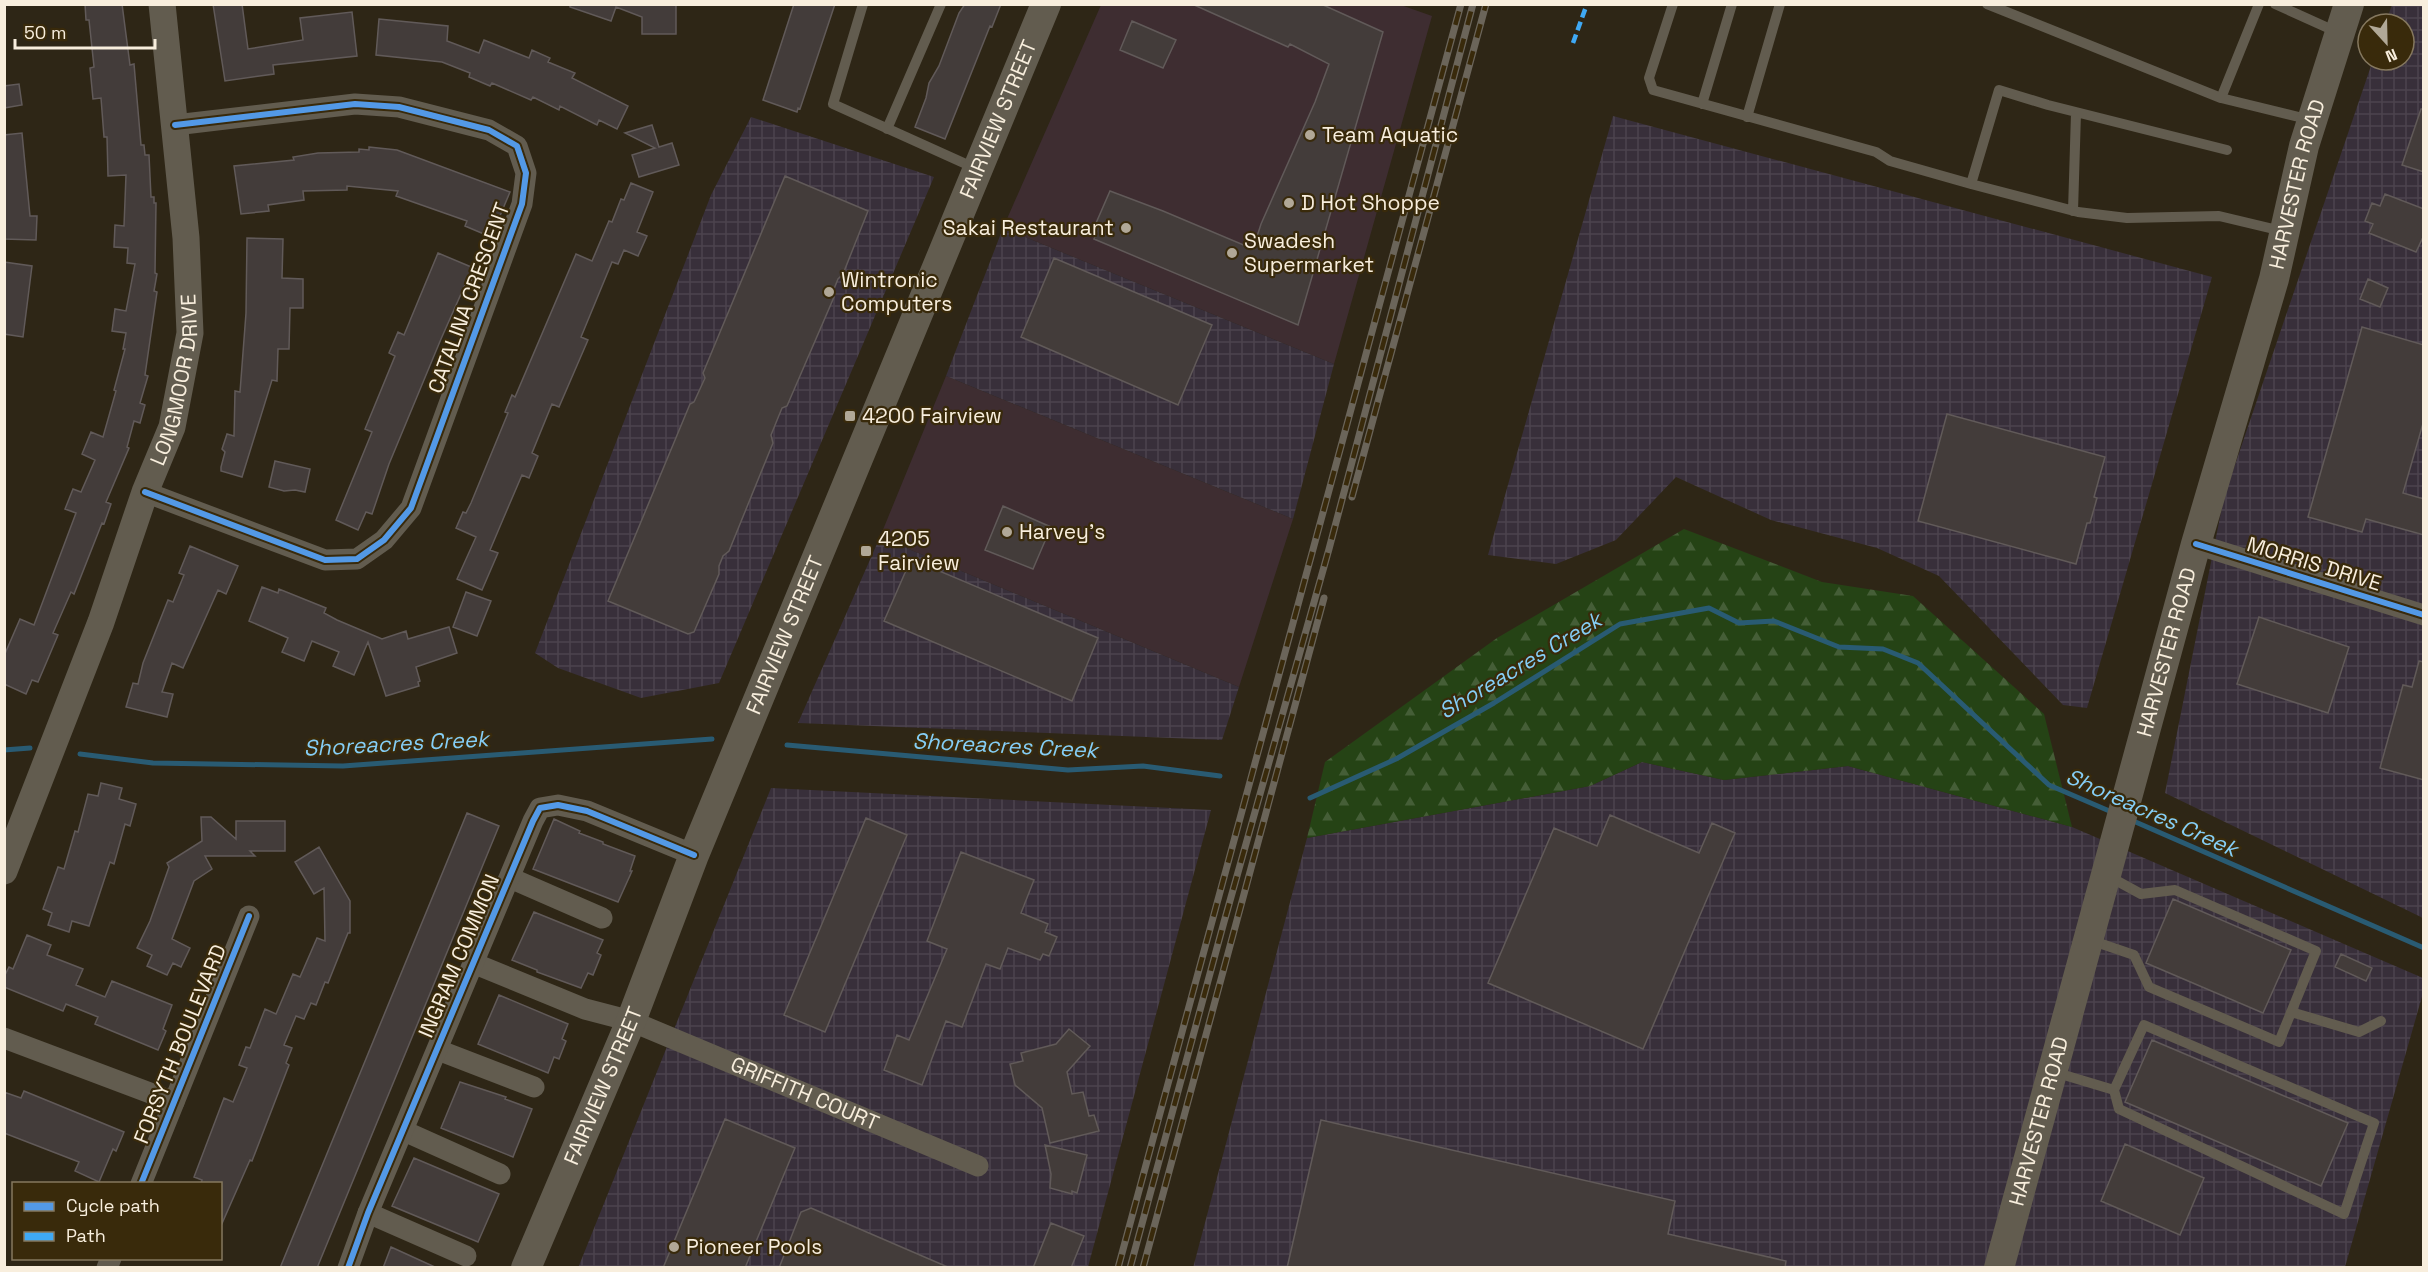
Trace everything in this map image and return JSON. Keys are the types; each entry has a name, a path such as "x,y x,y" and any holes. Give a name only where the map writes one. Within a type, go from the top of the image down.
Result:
{"main road":[{"name":"FAIRVIEW STREET","path":"526,1268 631,1021 694,855 1046,4"},
{"name":"HARVESTER ROAD","path":"1999,1268 2104,874 2196,544 2274,279 2312,121 2349,4"}],"street":[{"name":"LONGMOOR DRIVE","path":"4,871 101,622 145,492 171,427 190,333 186,238 162,4"},
{"name":"CATALINA CRESCENT","path":"145,492 325,560 357,560 384,540 411,508 522,204 526,173 517,146 489,130 399,107 355,104 175,125"},
{"name":"MORRIS DRIVE","path":"2196,544 2424,615"},
{"name":"INGRAM COMMON","path":"348,1268 368,1213 540,808 558,805 577,808 694,855"},
{"path":"510,878 602,918"},
{"name":"FORSYTH BOULEVARD","path":"142,1182 249,916"},
{"name":"GRIFFITH COURT","path":"473,963 585,1009 631,1021 978,1166"},
{"path":"4,1038 174,1102"},
{"path":"438,1050 534,1087"},
{"path":"404,1131 500,1173"},
{"path":"368,1213 466,1256"}],"lane":[{"path":"863,4 833,104 978,170"},
{"path":"887,129 941,4"},
{"path":"1674,4 1650,78 1653,90 1876,152 1890,161 2073,211 2127,218 2219,216 2285,232"},
{"path":"1702,104 1732,4"},
{"path":"1747,117 1780,4"},
{"path":"1987,4 2221,98 2312,121"},
{"path":"2221,98 2259,4"},
{"path":"2275,4 2340,33"},
{"path":"1971,184 1999,90 2227,150"},
{"path":"2073,211 2076,112"},
{"path":"2087,939 2134,955 2149,987 2279,1042 2316,951 2175,890 2141,894 2104,874"},
{"path":"2291,1012 2359,1032 2381,1021"},
{"path":"2144,1025 2374,1123 2344,1214 2119,1108 2114,1090 2144,1025"},
{"path":"2051,1071 2114,1090"}],"shaded area":[{"path":"1398,4 1432,16 1334,364 1003,228 1101,5"},
{"path":"2392,5 2423,5 2423,918 2165,793 2224,497 2369,72 2416,72 2416,12 2389,12"},
{"path":"1613,116 2212,277 2087,708 2063,705 1939,576 1877,548 1771,520 1676,477 1616,540 1556,564 1488,555"},
{"path":"751,117 934,177 719,683 641,698 558,668 535,653 711,195"},
{"path":"1003,228 1334,364 1293,519 946,376"},
{"path":"946,376 1293,519 1239,687 880,537"},
{"path":"880,537 1239,687 1222,740 798,723"},
{"path":"1642,762 1724,780 1848,766 2072,827 2423,978 2423,993 2345,1267 1193,1268 1307,838 1590,786"},
{"path":"771,788 1211,810 1088,1267 578,1268"}],"green space":[{"path":"1684,529 1822,582 1913,596 2044,714 2072,827 1848,766 1724,780 1642,762 1590,786 1307,838 1325,762 1497,638"}],"building":[{"path":"85,4 122,4 130,65 134,64 141,145 144,145 145,155 149,155 151,197 154,197 154,203 156,203 155,273 157,274 154,291 157,292 145,375 148,376 140,403 145,405 140,423 134,421 127,447 129,448 106,502 111,504 104,524 102,523 74,594 71,592 53,633 58,635 38,682 32,680 26,694 4,684 4,656 20,619 34,625 76,513 65,509 73,489 81,492 95,460 82,454 91,432 103,437 125,349 123,349 126,333 112,331 115,309 126,311 135,264 127,263 128,248 114,247 115,225 124,226 126,175 108,176 107,137 104,137 101,98 93,99 90,68 94,67"},
{"path":"213,4 242,4 248,49 303,40 300,18 352,12 357,56 273,65 274,74 225,81"},
{"path":"570,4 676,4 676,34 642,34 642,17 616,7 611,21 570,7"},
{"path":"794,4 835,4 800,109 798,108 797,112 763,100"},
{"path":"965,4 1001,4 945,139 915,127 929,83 939,66 959,13"},
{"path":"1192,4 1321,4 1383,32 1298,325 1094,239 1097,231 1093,230 1110,191 1253,249 1261,224 1315,102 1329,64 1290,44 1288,47"},
{"path":"379,19 448,26 447,41 479,53 484,40 529,58 532,50 550,58 548,62 575,73 572,78 628,106 617,129 599,120 597,125 560,106 559,110 533,97 531,100 492,83 490,86 469,77 470,73 442,62 376,55"},
{"path":"1132,21 1176,40 1163,68 1120,50"},
{"path":"19,84 22,105 4,108 4,86"},
{"path":"2421,109 2424,109 2424,172 2402,165"},
{"path":"652,125 659,147 672,143 679,165 639,177 632,155 655,148 625,133"},
{"path":"22,133 30,216 37,216 36,240 4,239 4,135"},
{"path":"369,147 397,150 510,192 491,237 465,226 467,221 396,196 398,191 347,186 347,190 303,191 304,200 268,205 269,211 241,214 234,166 294,160 293,157 318,153 359,152 359,149 369,150"},
{"path":"785,176 868,211 787,406 782,408 771,435 773,443 729,551 723,556 719,574 694,632 688,634 608,601 690,404 694,402 705,378 703,373"},
{"path":"631,183 653,192 637,232 647,236 638,256 624,250 618,264 612,262 581,337 588,340 559,407 552,404 532,453 538,456 529,478 522,475 490,550 498,553 482,590 457,579 476,537 456,528 463,512 466,513 471,503 508,413 505,412 512,395 515,397 576,254 592,261 609,221 612,222 621,199 624,200"},
{"path":"2385,194 2424,209 2424,235 2416,252 2369,233 2373,224 2365,221 2372,203 2380,206"},
{"path":"247,238 283,239 282,278 303,279 303,308 290,308 289,349 278,349 277,381 272,380 242,477 221,471 221,467 225,452 222,449 227,434 234,436 235,391 240,392 246,313"},
{"path":"438,253 476,269 469,286 465,285 441,339 389,464 372,514 366,512 358,530 336,520 372,432 365,429 395,356 389,353 398,332 404,335"},
{"path":"1054,258 1212,325 1178,405 1021,337"},
{"path":"4,262 32,266 23,337 4,334"},
{"path":"2368,279 2388,288 2380,307 2360,299"},
{"path":"2362,327 2424,345 2424,420 2403,493 2424,499 2424,535 2366,519 2362,532 2308,517"},
{"path":"1947,414 2105,457 2094,497 2097,498 2090,523 2087,523 2076,564 1918,521"},
{"path":"275,461 310,469 305,492 284,491 269,487"},
{"path":"1003,506 1051,527 1033,569 985,550"},
{"path":"190,546 238,566 226,594 218,590 183,668 172,663 162,692 173,694 167,717 126,707 133,683 138,684 143,663 168,600 173,602 184,575 179,573"},
{"path":"911,559 1098,638 1072,701 884,621"},
{"path":"262,587 278,593 279,589 326,608 324,613 382,639 406,631 408,639 449,627 457,653 416,667 419,686 386,696 368,642 354,675 333,666 339,652 312,641 304,661 282,652 288,638 249,621"},
{"path":"466,592 491,601 477,636 453,627"},
{"path":"2259,617 2349,647 2328,713 2237,684"},
{"path":"2419,661 2424,662 2424,780 2380,768 2403,685 2412,687"},
{"path":"101,783 122,788 119,799 136,804 130,826 125,824 114,864 110,862 89,926 72,921 69,932 48,925 52,913 43,909 58,867 64,869 75,831 78,832 88,794 98,796"},
{"path":"467,813 499,826 317,1268 280,1268"},
{"path":"1610,815 1699,853 1712,823 1735,833 1643,1049 1488,983 1554,828 1597,846"},
{"path":"201,817 211,817 236,839 236,821 285,821 285,851 250,851 255,856 205,856 212,869 194,881 172,939 190,948 181,967 173,963 167,975 147,966 152,955 137,948 150,921 169,867 167,863 202,841"},
{"path":"866,818 907,835 825,1032 784,1015"},
{"path":"554,819 603,844 635,856 630,871 632,871 618,902 533,869"},
{"path":"319,847 350,901 350,933 348,933 328,983 325,982 316,1005 311,1003 304,1019 296,1016 284,1045 292,1048 286,1063 289,1065 252,1161 250,1160 222,1223 222,1182 202,1182 202,1180 194,1177 224,1098 233,1102 247,1068 239,1065 246,1047 250,1048 265,1009 276,1014 293,974 300,977 317,938 325,941 324,888 314,894 295,862"},
{"path":"961,852 1034,880 1021,913 1048,924 1045,932 1057,937 1049,956 1043,954 1040,960 1008,948 1000,969 986,964 962,1027 946,1021 922,1085 884,1070 897,1035 909,1040 947,949 927,941"},
{"path":"2173,899 2291,950 2263,1013 2146,963"},
{"path":"534,912 603,940 597,953 601,955 593,975 588,973 581,988 512,960"},
{"path":"27,935 51,945 47,955 83,969 76,985 105,997 112,981 172,1005 163,1029 166,1031 158,1050 95,1024 98,1017 66,1004 63,1011 4,987 4,977 9,967 13,969"},
{"path":"2341,954 2372,968 2366,981 2335,967"},
{"path":"499,995 568,1024 562,1039 566,1041 559,1059 554,1057 548,1073 478,1044"},
{"path":"1069,1029 1090,1046 1067,1072 1072,1094 1083,1092 1089,1116 1094,1115 1099,1131 1050,1143 1042,1108 1015,1085 1010,1064 1023,1061 1021,1053 1056,1044"},
{"path":"2152,1040 2348,1123 2321,1186 2125,1102"},
{"path":"460,1082 506,1097 505,1099 532,1109 513,1157 441,1128"},
{"path":"24,1091 124,1132 116,1151 113,1149 99,1182 75,1171 79,1162 4,1133 4,1092 21,1098"},
{"path":"725,1119 795,1148 745,1268 663,1268"},
{"path":"1321,1120 1675,1201 1668,1234 1786,1261 1785,1268 1287,1268"},
{"path":"2125,1144 2204,1178 2180,1235 2101,1201"},
{"path":"1045,1145 1087,1155 1077,1193 1072,1191 1072,1194 1050,1188 1051,1174"},
{"path":"414,1158 499,1194 478,1242 392,1206"},
{"path":"811,1208 950,1268 779,1268 801,1212"},
{"path":"1051,1223 1084,1236 1071,1268 1033,1268"},
{"path":"391,1247 437,1268 383,1268"}],"waterway":[{"name":"Shoreacres Creek","path":"1310,798 1396,759 1494,703 1620,624 1709,608 1739,623 1774,621 1839,647 1883,649 1918,663 2049,785 2114,813"},
{"name":"Shoreacres Creek","path":"80,754 153,763 343,766 712,739"},
{"name":"Shoreacres Creek","path":"787,745 1068,770 1143,766 1220,776"},
{"name":"Shoreacres Creek","path":"4,750 30,748"},
{"name":"Shoreacres Creek","path":"2131,820 2424,948"}],"railway":[{"path":"1118,1268 1461,4"},
{"path":"1130,1268 1329,549 1473,4"},
{"path":"1352,497 1486,4"},
{"path":"1143,1268 1324,598"}],"marked path":[{"path":"1573,43 1587,4"}],"cycle path":[{"path":"145,492 325,560 357,559 384,540 411,508 522,204 526,173 517,146 489,130 399,107 355,104 175,125"},
{"path":"2196,544 2424,615"},
{"path":"348,1268 368,1213 540,808 558,805 587,811 694,855"},
{"path":"142,1182 249,916"}],"place":[{"name":"Team Aquatic","path":"1310,135"},
{"name":"D Hot Shoppe","path":"1289,203"},
{"name":"Sakai Restaurant","path":"1126,228"},
{"name":"Swadesh Supermarket","path":"1232,253"},
{"name":"Wintronic Computers","path":"829,292"},
{"name":"4200 Fairview","path":"850,416"},
{"name":"Harvey's","path":"1007,532"},
{"name":"4205 Fairview","path":"866,551"},
{"name":"Pioneer Pools","path":"674,1247"}]}
